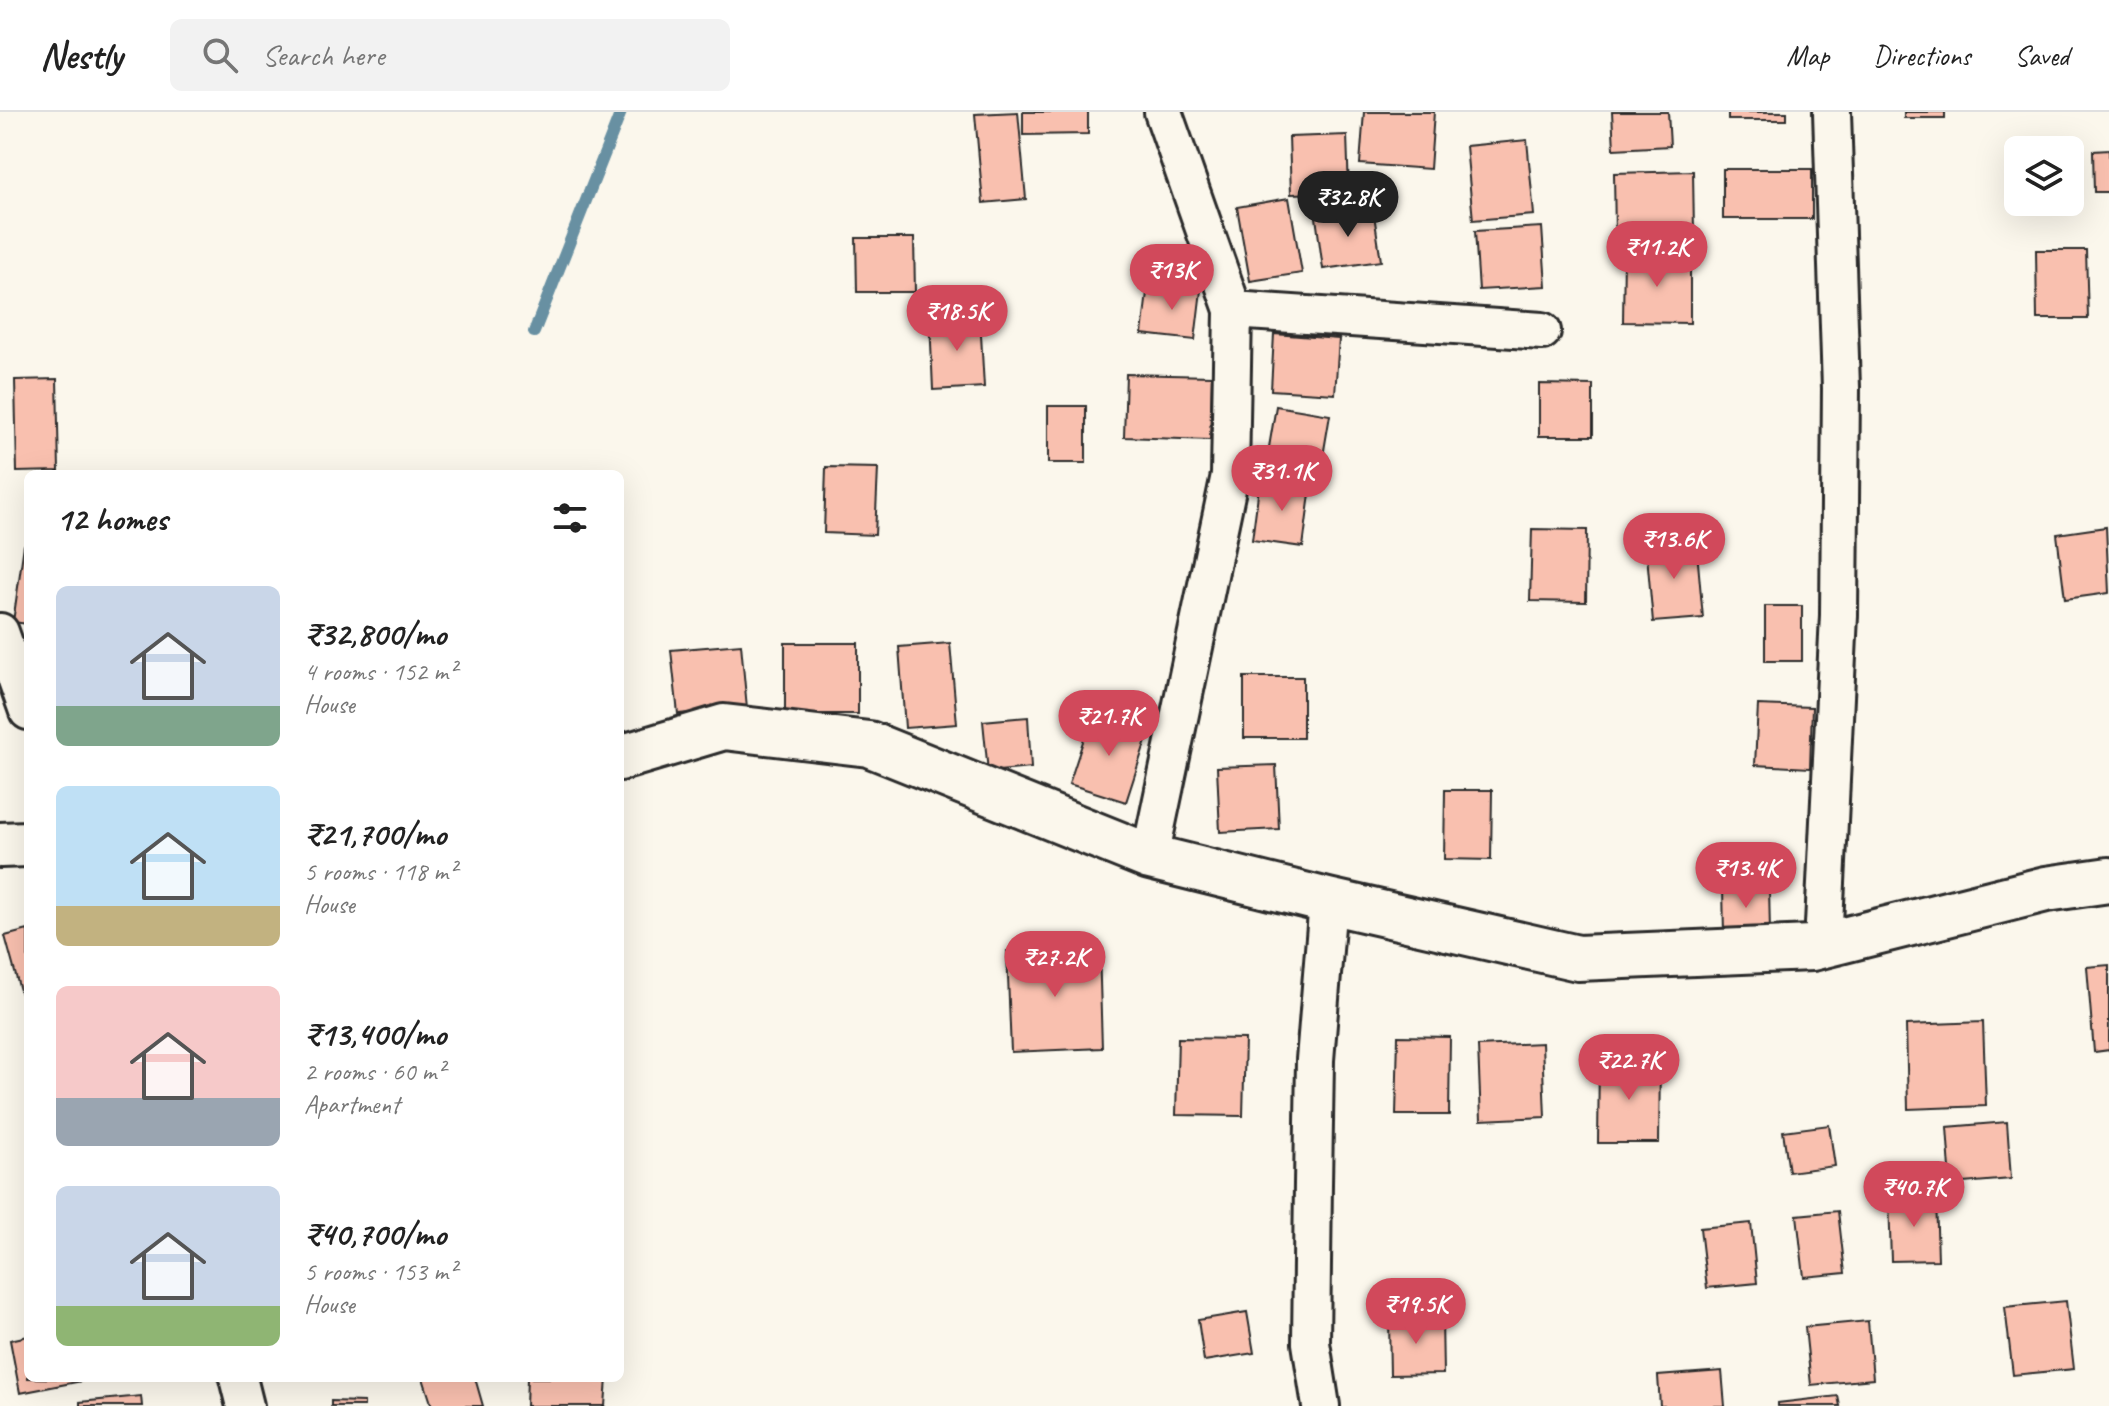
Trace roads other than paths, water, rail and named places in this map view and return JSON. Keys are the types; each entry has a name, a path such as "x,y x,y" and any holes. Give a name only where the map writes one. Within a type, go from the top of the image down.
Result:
{"street":[{"path":"1150,857 1230,475 1233,310 1163,112"},
{"path":"1823,945 1839,615 1841,433 1832,112"},
{"path":"1233,310 1542,331"},
{"path":"0,632 24,700"},
{"path":"624,757 724,727 869,744 1150,857 1578,958 1823,945 2046,889 2109,880"},
{"path":"0,845 24,844"},
{"path":"1321,1406 1311,1343 1313,1184 1315,1060 1328,901"},
{"path":"239,1382 245,1406"}],"waterway":[{"path":"534,332 621,112"}]}
